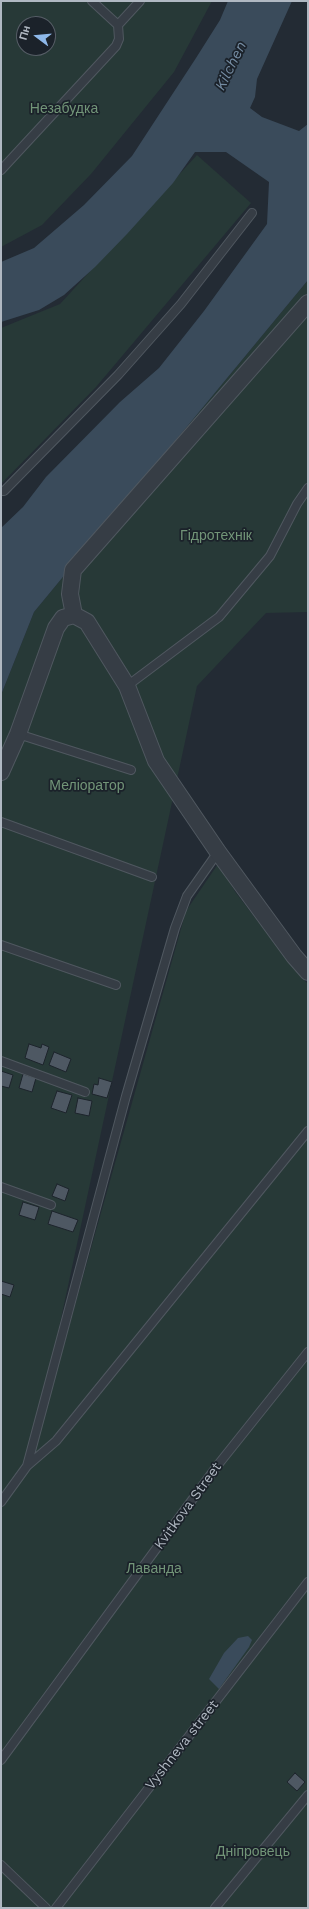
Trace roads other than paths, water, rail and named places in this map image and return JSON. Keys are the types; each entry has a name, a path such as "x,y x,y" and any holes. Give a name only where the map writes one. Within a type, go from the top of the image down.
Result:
{"street":[{"path":"74,615 70,594 74,570 308,303"},
{"path":"1,772 18,734 56,628 63,618 74,615 87,622 127,686 156,760 218,852 294,956 308,972"}],"lane":[{"path":"1,170 116,46 119,39 118,25 92,1"},
{"path":"118,25 140,1"},
{"path":"1,490 4,491 118,375 181,304 252,213"},
{"path":"127,686 219,617 270,556 297,504 308,488"},
{"path":"18,734 131,770"},
{"path":"1,822 152,878"},
{"path":"27,1466 124,1104 175,928 186,896 218,852"},
{"path":"1,945 116,985"},
{"path":"1,1062 85,1092"},
{"path":"1,1502 27,1466 56,1441 308,1131"},
{"path":"1,1187 51,1205"},
{"name":"Kvitkova Street","path":"1,1760 217,1466 308,1352"},
{"name":"Vyshneva street","path":"56,1908 308,1582"},
{"path":"215,1908 308,1795"},
{"path":"1,1865 46,1908"}],"water":[{"name":"Kilchen","path":"228,1 292,1 257,79 255,97 250,108 262,117 299,131 308,124 308,280 34,612 1,695 1,528 23,507 46,477 120,402 159,368 204,311 267,224 269,182 226,152 195,152 173,183 127,234 95,267 64,295 39,310 1,322 1,262 34,248 84,205 132,156 220,20"},
{"path":"248,1636 252,1640 249,1647 219,1689 209,1679 224,1653 238,1638"}],"park label":[{"name":"Незабудка","path":"64,109"},
{"name":"Гідротехнік","path":"216,536"},
{"name":"Меліоратор","path":"87,786"},
{"name":"Лаванда","path":"154,1569"},
{"name":"Дніпровець","path":"253,1852"}]}
